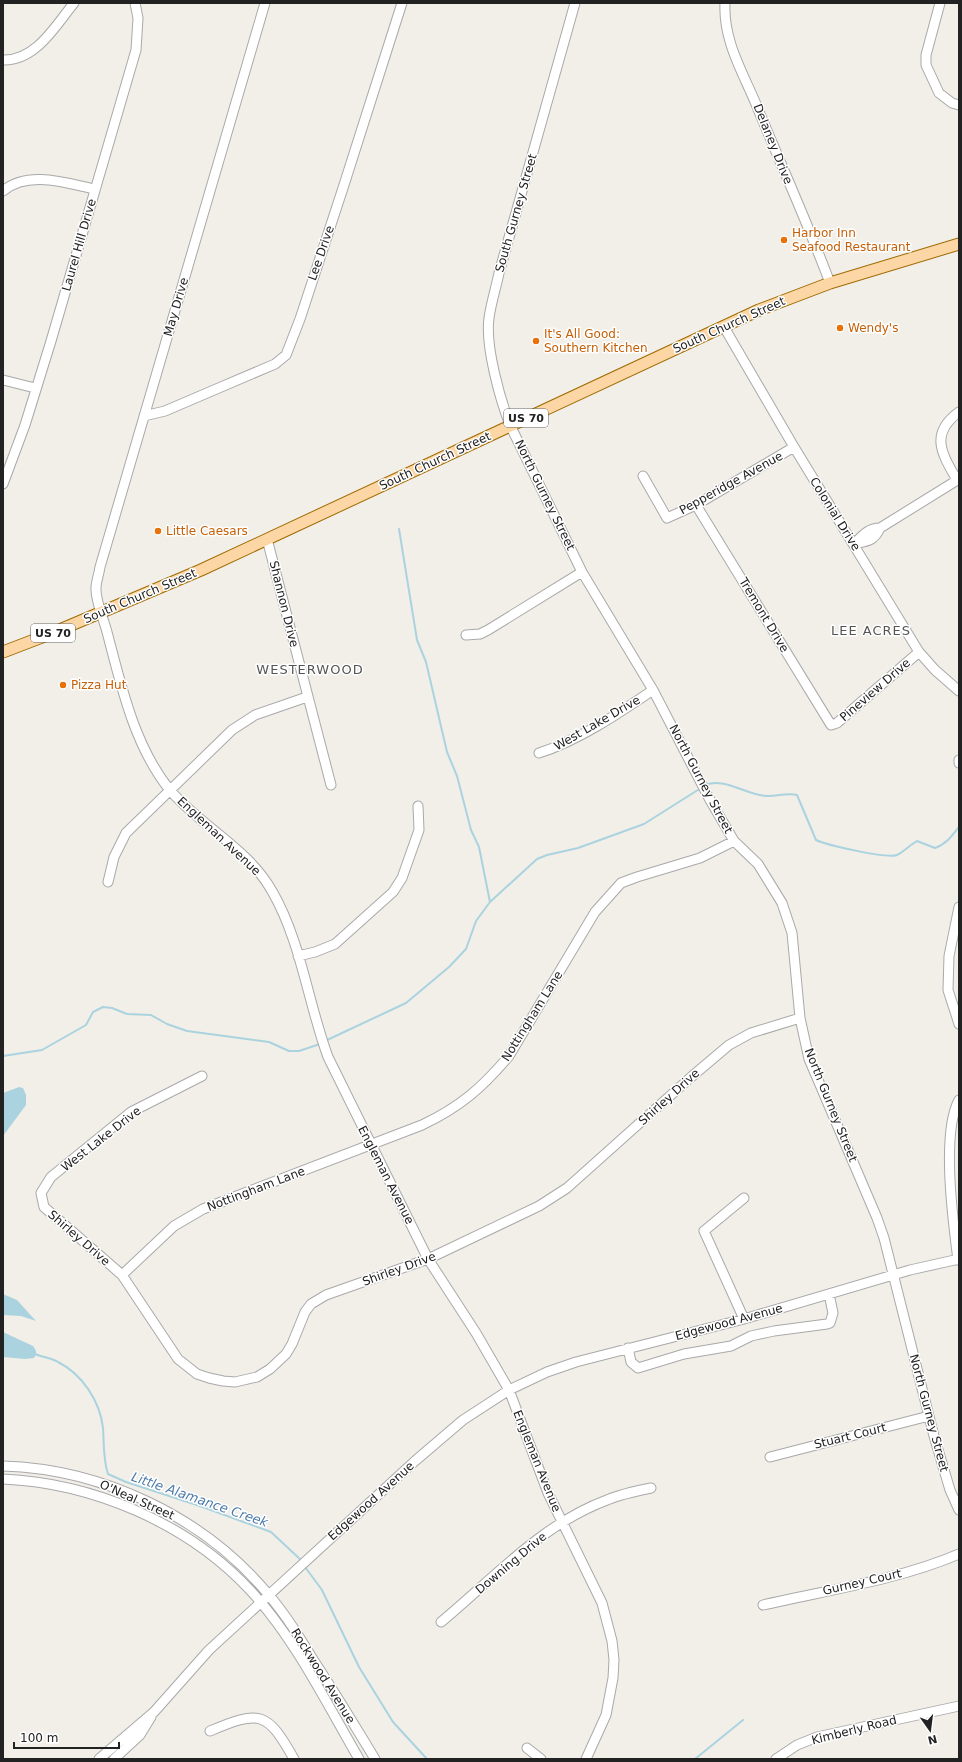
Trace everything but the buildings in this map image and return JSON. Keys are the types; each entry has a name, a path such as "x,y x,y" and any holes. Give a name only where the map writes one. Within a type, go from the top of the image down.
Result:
{"main road":[{"name":"South Church Street","path":"3,652 201,570 510,425 771,306 830,283 959,244"}],"street":[{"path":"3,60 20,58 37,47 74,3"},
{"name":"Laurel Hill Drive","path":"3,484 25,425 70,277 94,189 114,129 136,50 138,18 135,3"},
{"name":"May Drive","path":"101,612 96,589 100,568 265,3"},
{"name":"Lee Drive","path":"144,416 165,411 275,364 286,355 300,319 402,3"},
{"name":"South Gurney Street","path":"510,425 504,409 489,342 489,318 500,273 575,3"},
{"name":"Delaney Drive","path":"725,3 725,19 731,50 754,98 830,283"},
{"path":"940,3 926,55 926,65 939,93 952,103 959,105"},
{"path":"3,191 9,186 22,182 45,179 94,189"},
{"name":"Colonial Drive","path":"724,327 794,447 919,652 935,670 959,691"},
{"path":"3,380 35,388"},
{"path":"854,544 868,531 873,528 880,528 958,480 941,450 940,440 942,433 951,418 959,412"},
{"name":"North Gurney Street","path":"510,425 582,572 654,690 710,800 734,841 758,864 782,903 788,918 794,948 800,1018 810,1059 877,1218 894,1275 929,1416 950,1490 959,1510"},
{"name":"Pepperidge Avenue","path":"643,476 667,518 696,505 794,447"},
{"name":"Tremont Drive","path":"696,505 831,725"},
{"name":"Shannon Drive","path":"267,539 331,785"},
{"path":"466,635 480,634 488,630 582,572"},
{"name":"Engleman Avenue","path":"101,612 118,674 137,733 153,766 170,789 259,872 282,910 298,956 318,1031 326,1050 371,1145 428,1259 476,1333 510,1390 538,1468 562,1522 602,1603 612,1641 614,1660 611,1697 606,1715 586,1759"},
{"name":"Pineview Drive","path":"831,725 836,723 919,652"},
{"name":"West Lake Drive","path":"539,753 557,748 654,690"},
{"path":"108,882 114,857 126,833 232,730 255,715 307,697"},
{"path":"298,956 315,952 335,944 393,892 402,878 419,830 420,821 418,806"},
{"name":"Nottingham Lane","path":"122,1275 174,1226 203,1209 422,1125 451,1111 472,1096 509,1056 524,1034 595,912 621,884 637,877 700,858 734,841"},
{"path":"959,907 949,956 948,990 959,1024"},
{"name":"Shirley Drive","path":"44,1207 122,1275 178,1359 197,1374 223,1381 235,1382 257,1377 270,1370 279,1361 292,1344 305,1312 311,1304 326,1294 428,1259 552,1198 567,1188 729,1045 751,1033 800,1018"},
{"name":"West Lake Drive","path":"44,1207 41,1193 51,1177 132,1112 202,1076"},
{"path":"959,1100 954,1108 951,1127 952,1214 959,1259"},
{"path":"744,1198 704,1230 744,1319"},
{"name":"Edgewood Avenue","path":"99,1759 154,1712 209,1650 260,1602 447,1432 482,1407 510,1390 550,1371 628,1348 744,1319 894,1275 959,1259"},
{"name":"Edgewood Avenue","path":"628,1348 631,1362 638,1368 684,1354 731,1346 751,1336 774,1331 827,1324 830,1323 833,1313 829,1294"},
{"name":"Stuart Court","path":"770,1457 929,1416"},
{"name":"O'Neal Street","path":"3,1466 33,1468 84,1478 108,1485 161,1508 208,1538 231,1556 269,1594"},
{"name":"O'Neal Street","path":"3,1479 60,1486 118,1504 146,1516 196,1543 232,1572 260,1602"},
{"name":"Downing Drive","path":"441,1622 522,1552 562,1522 607,1499 651,1488"},
{"name":"Gurney Court","path":"763,1605 909,1571 959,1554"},
{"name":"Rockwood Avenue","path":"269,1594 293,1627 375,1759"},
{"name":"Rockwood Avenue","path":"260,1602 292,1646 359,1759"},
{"name":"Kimberly Road","path":"776,1759 797,1745 817,1738 959,1706"},
{"name":"Edgewood Avenue","path":"114,1759 140,1735 154,1712"},
{"path":"210,1731 234,1721 256,1717 269,1722 273,1726 281,1735 294,1759"},
{"path":"527,1748 541,1759"}],"water":[{"path":"19,1087 23,1088 26,1095 26,1105 3,1136 3,1093"},
{"path":"3,1294 17,1300 36,1321 21,1316 3,1315"},
{"path":"3,1332 33,1346 36,1352 34,1358 25,1359 3,1357"}],"waterway":[{"path":"399,529 417,640 426,662 447,752 457,776 471,830 479,847 490,902"},
{"path":"705,785 720,783 758,795 766,796 789,794 797,795 816,840 844,848 882,855 897,855 917,841 935,848 946,842 959,827"},
{"path":"325,1041 406,1003 449,967 466,949 476,921 490,902 537,859 547,855 578,848 644,824 701,788"},
{"path":"3,1056 42,1050 86,1025 93,1012 103,1007 112,1008 127,1014 151,1015 167,1024 187,1031 269,1042 289,1051 299,1051 320,1044"},
{"name":"Little Alamance Creek","path":"35,1354 67,1367 82,1381 94,1398 103,1428 104,1457 108,1474 126,1482 200,1506 271,1532 302,1561"},
{"name":"Little Alamance Creek","path":"305,1567 322,1590 359,1667 393,1722 427,1759"},
{"path":"695,1759 743,1720"}],"place":[{"name":"Harbor Inn Seafood Restaurant","path":"784,240"},
{"name":"Wendy's","path":"840,328"},
{"name":"It's All Good: Southern Kitchen","path":"536,341"},
{"name":"Little Caesars","path":"158,531"},
{"name":"Pizza Hut","path":"63,685"}],"district":[{"name":"LEE ACRES","path":"871,630"},
{"name":"WESTERWOOD","path":"310,669"}]}
